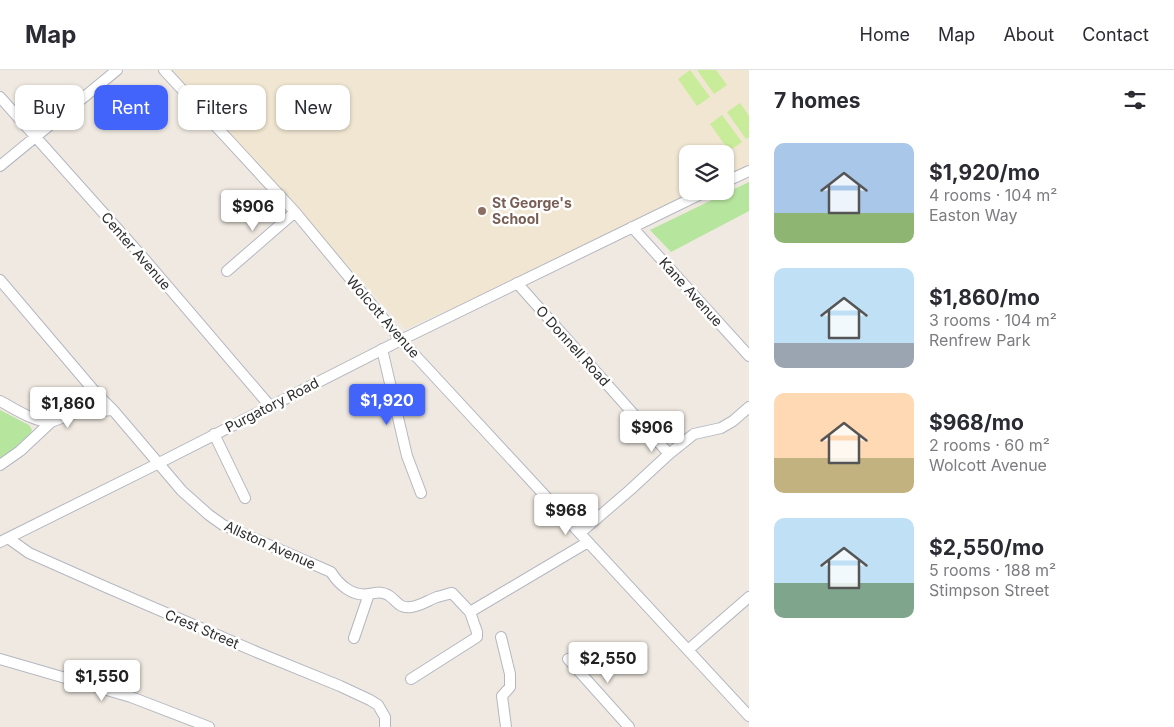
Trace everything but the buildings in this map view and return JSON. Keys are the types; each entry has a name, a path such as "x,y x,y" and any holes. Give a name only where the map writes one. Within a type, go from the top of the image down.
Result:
{"street":[{"path":"0,166 117,70"},
{"name":"Wolcott Avenue","path":"164,70 295,212 401,340 749,716"},
{"name":"Center Avenue","path":"0,97 140,254 270,406"},
{"path":"734,178 749,171"},
{"name":"Purgatory Road","path":"4,540 382,349 688,200"},
{"path":"227,270 295,212"},
{"name":"Kane Avenue","path":"632,227 749,356"},
{"name":"Allston Avenue","path":"0,280 96,393 194,502 223,525 331,572 337,582 350,591 359,594 377,592 388,595 396,603 411,607 452,593 470,612"},
{"name":"O Donnell Road","path":"517,283 670,454"},
{"path":"382,349 407,456 421,493"},
{"path":"75,413 96,393"},
{"path":"0,401 32,418 45,422 51,422 75,413 113,410"},
{"path":"580,533 694,434 721,428 733,421 749,407"},
{"path":"0,465 20,451 51,422"},
{"path":"214,434 245,498"},
{"name":"Crest Street","path":"4,540 47,561 370,700 378,705 385,717 385,727"},
{"path":"411,679 477,636 470,612 588,542"},
{"path":"354,638 369,594"},
{"path":"688,650 749,597"},
{"path":"502,638 510,674 510,688 502,696 506,727"},
{"path":"0,659 131,697 209,727"},
{"path":"568,659 629,727"}],"shaded area":[{"name":"St George's School","path":"172,70 749,70 749,171 734,178 734,145 679,145 679,200 689,200 624,232 405,329 226,130 266,130 266,85 185,85"}],"green space":[{"path":"690,70 710,97 697,106 678,79"},
{"path":"697,70 716,70 727,85 714,94"},
{"path":"740,103 749,116 749,137 746,139 727,112"},
{"path":"722,115 742,142 734,148 734,145 725,145 710,124"},
{"path":"749,182 749,211 671,252 650,230 712,200 734,200 734,189"},
{"path":"0,410 29,425 32,430 30,435 0,460"}],"place":[{"name":"St George's School","path":"482,211"}]}
